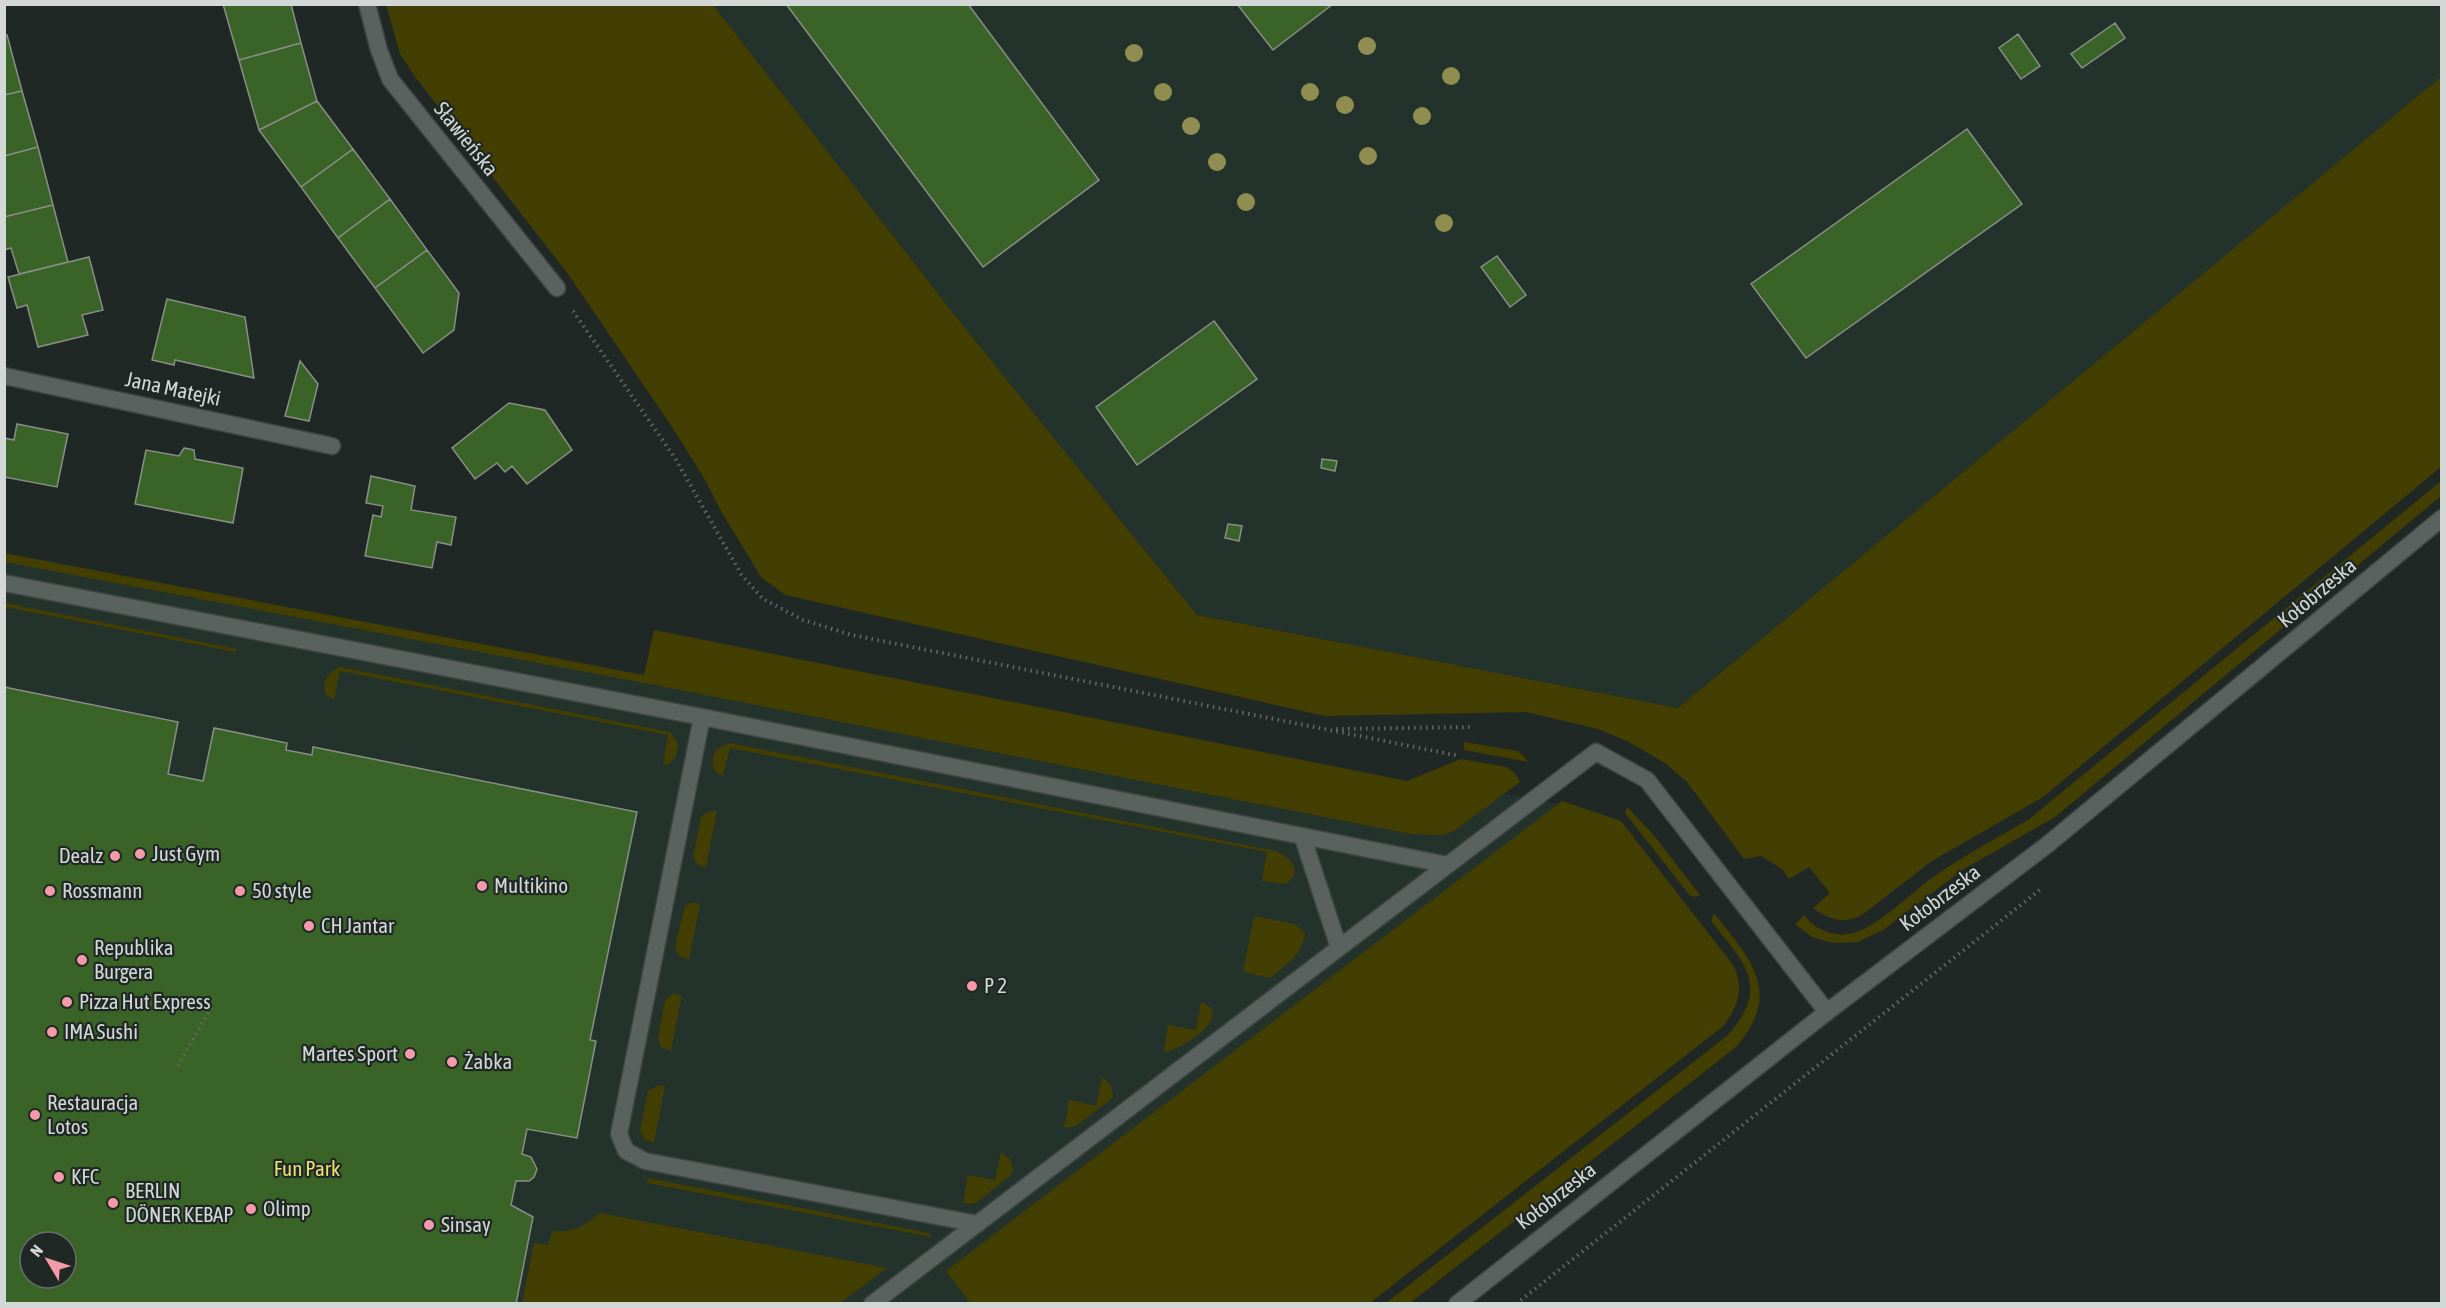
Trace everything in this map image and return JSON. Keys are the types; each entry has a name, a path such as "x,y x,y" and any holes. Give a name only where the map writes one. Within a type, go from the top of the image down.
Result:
{"street":[{"name":"Sławieńska","path":"367,4 379,50 390,79 557,288"},
{"name":"Jana Matejki","path":"4,376 332,446"},
{"name":"Kołobrzeska","path":"1458,1304 1827,1012 2047,845 2442,518"},
{"path":"4,584 702,717 1448,865"},
{"path":"702,717 619,1134 626,1151 645,1161 978,1224"},
{"path":"872,1304 1596,752 1647,780 1827,1012"},
{"path":"1303,838 1339,948"}],"path":[{"path":"557,288 675,458 741,574 764,599 803,620 852,635 1460,756"},
{"path":"1328,730 1473,727"},
{"path":"178,1066 212,1006"}],"shaded area":[{"path":"2441,4 2442,77 1678,708 1197,615 965,328 713,5"},
{"path":"386,5 713,5 965,328 1197,615 1678,708 2441,77 2441,467 2043,797 1932,861 1862,915 1843,920 1831,918 1813,908 1830,893 1809,867 1789,879 1782,869 1761,856 1744,859 1687,782 1665,763 1627,741 1598,729 1526,712 1325,716 785,595 761,577 672,427 568,274 416,78 400,54"},
{"path":"2441,481 2441,496 2055,817 1964,869 1883,930 1858,942 1834,943 1822,940 1812,937 1795,924 1804,915 1826,932 1846,934 1862,930 1882,918 1941,872 2028,820"},
{"path":"4,553 1423,825 1472,787 1558,804 1619,829 1354,1303 5,1303"},
{"path":"4,553 644,675 654,630 1407,781 1461,759 1506,767 1514,772 1520,782 1454,831 1443,835 1411,834 644,683 5,562"},
{"path":"5,603 237,649 235,652 5,607"},
{"path":"340,667 670,732 678,743 676,756 669,764 663,765 668,735 340,671 334,700 326,695 324,686 329,675"},
{"path":"1464,742 1518,751 1529,762 1464,750"},
{"path":"729,743 1276,851 1291,861 1295,870 1294,875 1286,884 1262,881 1267,852 730,748 723,776 714,768 713,758 716,750"},
{"path":"1562,801 1621,821 1733,965 1739,982 1738,998 1732,1013 1722,1027 1370,1303 970,1303 946,1271"},
{"path":"1627,807 1652,833 1700,895 1690,896 1625,813"},
{"path":"712,811 717,811 706,868 697,864 693,857 701,818"},
{"path":"694,902 700,904 689,960 679,956 675,948 684,909 686,905"},
{"path":"1714,913 1749,961 1757,977 1760,993 1758,1009 1750,1027 1736,1047 1410,1303 1386,1303 1728,1035 1741,1017 1748,1002 1750,988 1748,975 1742,962 1711,921"},
{"path":"1254,916 1295,924 1305,933 1304,941 1297,953 1288,964 1270,978 1243,972"},
{"path":"672,994 682,995 671,1051 661,1047 658,1040 665,1000"},
{"path":"1201,1002 1210,1008 1213,1015 1209,1023 1202,1032 1182,1046 1164,1052 1168,1025 1196,1030"},
{"path":"1102,1077 1111,1085 1113,1096 1076,1126 1064,1128 1069,1100 1096,1106"},
{"path":"659,1085 665,1086 654,1143 644,1139 640,1131 648,1091"},
{"path":"1001,1152 1010,1159 1013,1170 1010,1176 977,1202 963,1203 968,1175 995,1180"},
{"path":"648,1178 929,1233 932,1237 647,1183"},
{"path":"600,1213 887,1268 840,1303 522,1303 534,1243 548,1245 552,1231 578,1228"}],"building":[{"path":"223,4 291,4 301,43 239,60"},
{"path":"786,4 968,4 1099,180 983,267"},
{"path":"1237,4 1333,4 1273,50"},
{"path":"2115,23 2125,38 2082,68 2071,54"},
{"path":"2018,34 2040,66 2021,79 1999,48"},
{"path":"7,35 22,91 4,95 4,36"},
{"path":"301,43 317,101 259,130 239,60"},
{"path":"22,91 38,147 4,156 4,95"},
{"path":"317,101 353,149 301,187 259,130"},
{"path":"1967,129 2022,204 1806,358 1751,284"},
{"path":"38,147 53,205 4,217 4,156"},
{"path":"353,149 390,199 338,238 301,187"},
{"path":"390,199 427,250 375,288 338,238"},
{"path":"53,205 68,262 19,274 11,248 4,250 4,217"},
{"path":"427,250 459,293 454,330 423,353 375,288"},
{"path":"1497,256 1526,295 1510,307 1481,267"},
{"path":"89,257 103,310 82,315 88,335 38,347 27,305 17,308 8,277"},
{"path":"167,299 245,317 254,378 175,360 174,365 152,360"},
{"path":"1214,321 1257,379 1137,465 1096,407"},
{"path":"300,361 318,384 309,421 285,416"},
{"path":"509,403 545,410 572,450 527,484 512,466 505,472 497,463 475,479 452,448"},
{"path":"17,424 68,434 57,487 4,477 4,438 14,440"},
{"path":"184,448 194,450 195,459 243,468 233,523 135,504 146,450 179,456"},
{"path":"1322,459 1337,461 1335,471 1321,468"},
{"path":"371,476 415,486 411,510 456,517 451,545 437,542 432,568 365,556 373,515 381,517 383,506 366,503"},
{"path":"1228,524 1242,526 1239,541 1225,538"},
{"name":"CH Jantar","path":"4,687 178,722 168,774 203,781 214,728 287,743 286,750 312,755 313,747 637,812 590,1040 596,1041 577,1138 527,1129 522,1154 531,1157 537,1169 534,1177 529,1181 516,1181 511,1205 533,1217 516,1304 4,1304"}],"place":[{"name":"Just Gym","path":"140,854"},
{"name":"Dealz","path":"115,856"},
{"name":"Multikino","path":"482,886"},
{"name":"Rossmann","path":"50,891"},
{"name":"50 style","path":"240,891"},
{"name":"CH Jantar","path":"309,926"},
{"name":"Republika Burgera","path":"82,960"},
{"name":"P 2","path":"972,986"},
{"name":"Pizza Hut Express","path":"67,1002"},
{"name":"IMA Sushi","path":"52,1032"},
{"name":"Martes Sport","path":"410,1054"},
{"name":"Żabka","path":"452,1062"},
{"name":"Restauracja Lotos","path":"35,1115"},
{"name":"KFC","path":"59,1177"},
{"name":"BERLIN DÖNER KEBAP","path":"113,1203"},
{"name":"Olimp","path":"251,1209"},
{"name":"Sinsay","path":"429,1225"}],"park label":[{"name":"Fun Park","path":"307,1169"}]}
